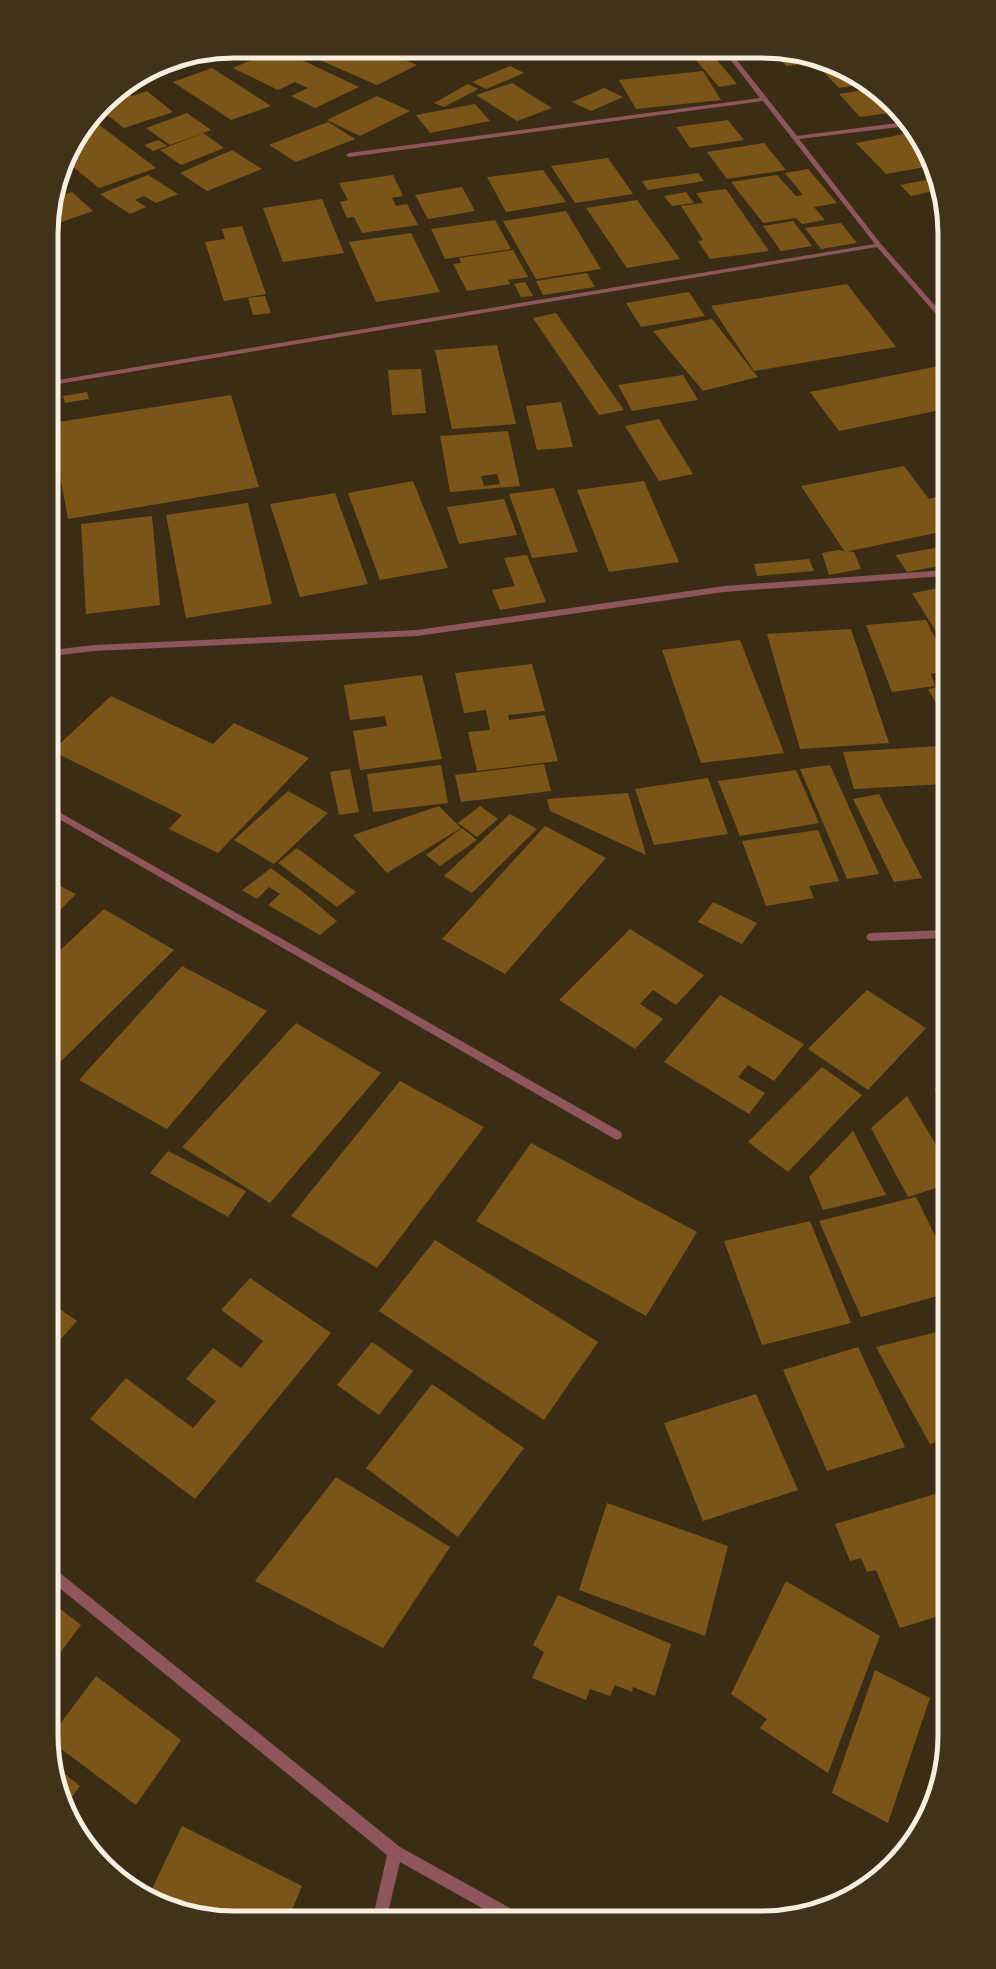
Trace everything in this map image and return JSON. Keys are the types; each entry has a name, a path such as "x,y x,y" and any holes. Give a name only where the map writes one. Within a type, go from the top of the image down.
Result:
{"street":[{"path":"732,58 879,245 938,313"},
{"path":"349,156 764,99"},
{"path":"796,138 900,125"},
{"path":"58,382 879,245"},
{"path":"58,652 94,648 417,633 724,589 938,574"},
{"path":"58,813 617,1135"},
{"path":"871,938 938,934"},
{"path":"58,1579 395,1852 501,1911"},
{"path":"381,1911 395,1852"}],"building":[{"path":"256,58 298,58 359,87 315,108 291,96 308,88 295,82 278,90 233,68"},
{"path":"315,58 401,58 417,65 377,85"},
{"path":"694,58 715,58 737,84 719,87"},
{"path":"780,59 806,64 786,66"},
{"path":"510,66 524,73 486,89 472,82"},
{"path":"819,67 840,76 856,85 839,88"},
{"path":"212,68 271,106 231,120 173,82"},
{"path":"703,71 721,100 636,109 619,80"},
{"path":"512,83 552,108 517,121 476,95"},
{"path":"468,84 478,89 444,107 434,103"},
{"path":"604,88 623,97 591,111 572,102"},
{"path":"863,90 889,113 860,117 839,94"},
{"path":"147,91 173,112 124,128 106,114 126,95 129,94 132,96"},
{"path":"377,96 410,111 360,136 327,120"},
{"path":"475,104 490,121 430,133 416,115"},
{"path":"187,113 211,130 170,145 146,128"},
{"path":"728,120 744,140 690,148 676,127"},
{"path":"328,122 355,139 296,162 269,145"},
{"path":"97,123 156,168 99,188 72,166 88,136"},
{"path":"203,133 224,148 181,165 160,150"},
{"path":"906,134 925,167 886,174 856,143"},
{"path":"159,140 167,146 153,151 144,145"},
{"path":"764,143 786,170 727,179 707,152"},
{"path":"232,150 262,169 207,191 180,173"},
{"path":"608,158 633,194 575,203 551,166"},
{"path":"808,169 837,203 814,207 825,220 802,224 796,218 763,223 731,182 777,175 796,196 803,195 785,173"},
{"path":"543,170 566,202 506,212 487,177"},
{"path":"698,173 704,181 648,190 642,181"},
{"path":"148,175 178,194 156,203 144,196 135,200 146,207 130,214 100,194"},
{"path":"393,175 403,196 392,198 396,206 407,204 418,225 362,233 354,217 347,218 340,202 348,200 339,183"},
{"path":"930,179 933,191 911,196 900,185"},
{"path":"462,187 475,211 428,219 415,195"},
{"path":"726,189 769,251 710,259 698,241 703,240 681,206 703,203 696,193"},
{"path":"72,192 93,211 58,223 62,195"},
{"path":"686,192 694,203 672,206 664,196"},
{"path":"322,199 344,253 283,262 263,208"},
{"path":"637,200 680,259 627,268 586,208"},
{"path":"566,211 601,269 536,279 503,221"},
{"path":"495,220 511,249 445,259 431,229"},
{"path":"793,221 812,246 781,251 763,226"},
{"path":"841,223 857,243 821,249 805,228"},
{"path":"242,226 266,294 224,301 205,242 225,239 222,229"},
{"path":"411,233 440,292 376,302 349,242"},
{"path":"513,250 528,277 508,280 510,284 467,291 453,264 461,263 459,258"},
{"path":"587,273 595,287 543,295 536,281"},
{"path":"525,282 533,296 521,297 514,284"},
{"path":"847,284 896,347 754,371 711,306"},
{"path":"689,292 705,316 641,327 626,303"},
{"path":"265,296 271,313 253,315 248,298"},
{"path":"556,313 624,410 599,415 533,318"},
{"path":"712,319 758,377 703,391 653,331"},
{"path":"497,345 516,424 452,429 435,350"},
{"path":"938,366 938,410 839,431 810,392"},
{"path":"421,369 426,413 392,415 388,370"},
{"path":"683,375 698,400 632,411 618,385"},
{"path":"87,392 89,399 65,403 63,396"},
{"path":"231,395 259,487 68,519 58,465 58,422"},
{"path":"561,402 573,447 537,450 526,406"},
{"path":"659,419 693,474 659,481 625,426"},
{"path":"508,431 520,486 450,492 440,436","holes":["497,474 500,484 484,486 481,476"]},
{"path":"904,466 929,499 938,497 938,532 845,552 801,486"},
{"path":"413,481 448,568 380,580 348,493"},
{"path":"644,481 679,562 609,572 577,490"},
{"path":"554,488 578,552 532,558 509,494"},
{"path":"335,493 368,584 300,597 270,504"},
{"path":"504,499 517,535 459,544 447,507"},
{"path":"248,503 272,604 186,618 166,515"},
{"path":"152,516 160,605 86,614 81,524"},
{"path":"938,547 938,566 907,572 896,555"},
{"path":"838,550 854,552 861,569 829,575 822,553"},
{"path":"527,555 546,602 500,610 492,590 515,586 504,558"},
{"path":"809,559 814,571 757,576 754,564"},
{"path":"938,588 938,635 912,593"},
{"path":"926,620 938,643 938,672 931,674 935,686 892,692 866,625"},
{"path":"851,629 889,743 800,749 767,634"},
{"path":"740,640 784,753 701,763 662,650"},
{"path":"532,664 545,711 508,715 509,720 545,715 558,761 477,771 468,732 490,730 486,710 464,713 455,673"},
{"path":"422,675 442,759 360,770 353,731 387,726 385,716 350,720 344,685"},
{"path":"938,687 938,707 928,689"},
{"path":"111,696 213,744 234,723 309,758 218,853 169,829 182,815 58,754 58,745"},
{"path":"938,746 938,784 854,789 843,752"},
{"path":"544,764 551,791 461,802 455,775"},
{"path":"441,765 448,803 373,812 367,774"},
{"path":"830,765 879,874 847,879 800,769"},
{"path":"350,769 359,812 339,815 330,772"},
{"path":"796,770 819,823 740,836 718,781"},
{"path":"708,778 728,834 654,845 635,789"},
{"path":"288,791 328,813 274,864 234,840"},
{"path":"628,793 646,855 550,811 547,799"},
{"path":"879,794 922,878 894,882 853,799"},
{"path":"439,806 461,828 387,873 353,835"},
{"path":"480,806 498,819 477,837 458,823"},
{"path":"510,814 537,829 472,893 444,876"},
{"path":"545,826 606,858 505,974 442,939"},
{"path":"462,828 477,840 440,866 426,855"},
{"path":"818,830 839,881 809,886 814,898 766,906 742,841"},
{"path":"297,848 356,892 337,907 278,863"},
{"path":"271,868 303,892 337,921 320,935 268,905 280,894 269,887 257,899 242,890"},
{"path":"58,885 76,894 58,912"},
{"path":"713,902 757,923 742,944 698,922"},
{"path":"104,909 174,950 58,1064 58,952"},
{"path":"630,929 704,975 676,1005 653,990 640,1004 663,1019 635,1049 559,1000"},
{"path":"182,966 267,1011 167,1129 79,1080"},
{"path":"867,990 926,1028 868,1090 808,1049"},
{"path":"720,995 804,1044 774,1081 748,1065 738,1077 765,1093 749,1114 664,1062"},
{"path":"296,1023 381,1073 270,1203 182,1147"},
{"path":"822,1067 862,1095 788,1172 748,1142"},
{"path":"400,1081 484,1127 377,1268 291,1216"},
{"path":"938,1088 938,1096 934,1089"},
{"path":"907,1096 938,1148 938,1187 908,1197 871,1128"},
{"path":"853,1131 886,1195 823,1210 809,1177"},
{"path":"531,1143 697,1232 646,1316 476,1221"},
{"path":"168,1151 246,1191 228,1217 150,1173"},
{"path":"916,1197 938,1242 938,1296 861,1317 819,1221"},
{"path":"810,1221 851,1323 762,1345 724,1241"},
{"path":"435,1240 598,1342 544,1420 379,1311"},
{"path":"250,1278 331,1333 195,1499 90,1419 126,1378 193,1428 216,1401 186,1379 213,1348 241,1368 263,1341 221,1310"},
{"path":"58,1308 77,1321 58,1342"},
{"path":"938,1332 938,1441 930,1444 876,1347"},
{"path":"372,1342 413,1371 379,1415 337,1385"},
{"path":"858,1347 905,1447 827,1471 783,1370"},
{"path":"432,1384 524,1448 458,1537 366,1468"},
{"path":"756,1394 798,1490 703,1521 664,1423"},
{"path":"336,1477 450,1547 383,1648 255,1581"},
{"path":"938,1493 938,1616 900,1628 876,1570 867,1572 861,1558 850,1561 835,1524"},
{"path":"607,1503 728,1546 705,1636 579,1590"},
{"path":"786,1581 880,1636 828,1773 760,1728 767,1719 731,1694"},
{"path":"558,1595 671,1644 655,1696 633,1687 632,1692 615,1685 610,1696 590,1689 586,1700 532,1678 544,1652 533,1645"},
{"path":"58,1607 81,1625 58,1656"},
{"path":"875,1670 930,1698 888,1823 832,1793"},
{"path":"96,1676 181,1740 136,1805 58,1746 58,1727"},
{"path":"62,1771 80,1786 70,1800"},
{"path":"182,1826 302,1886 292,1911 222,1911 200,1908 177,1902 151,1890"}]}
